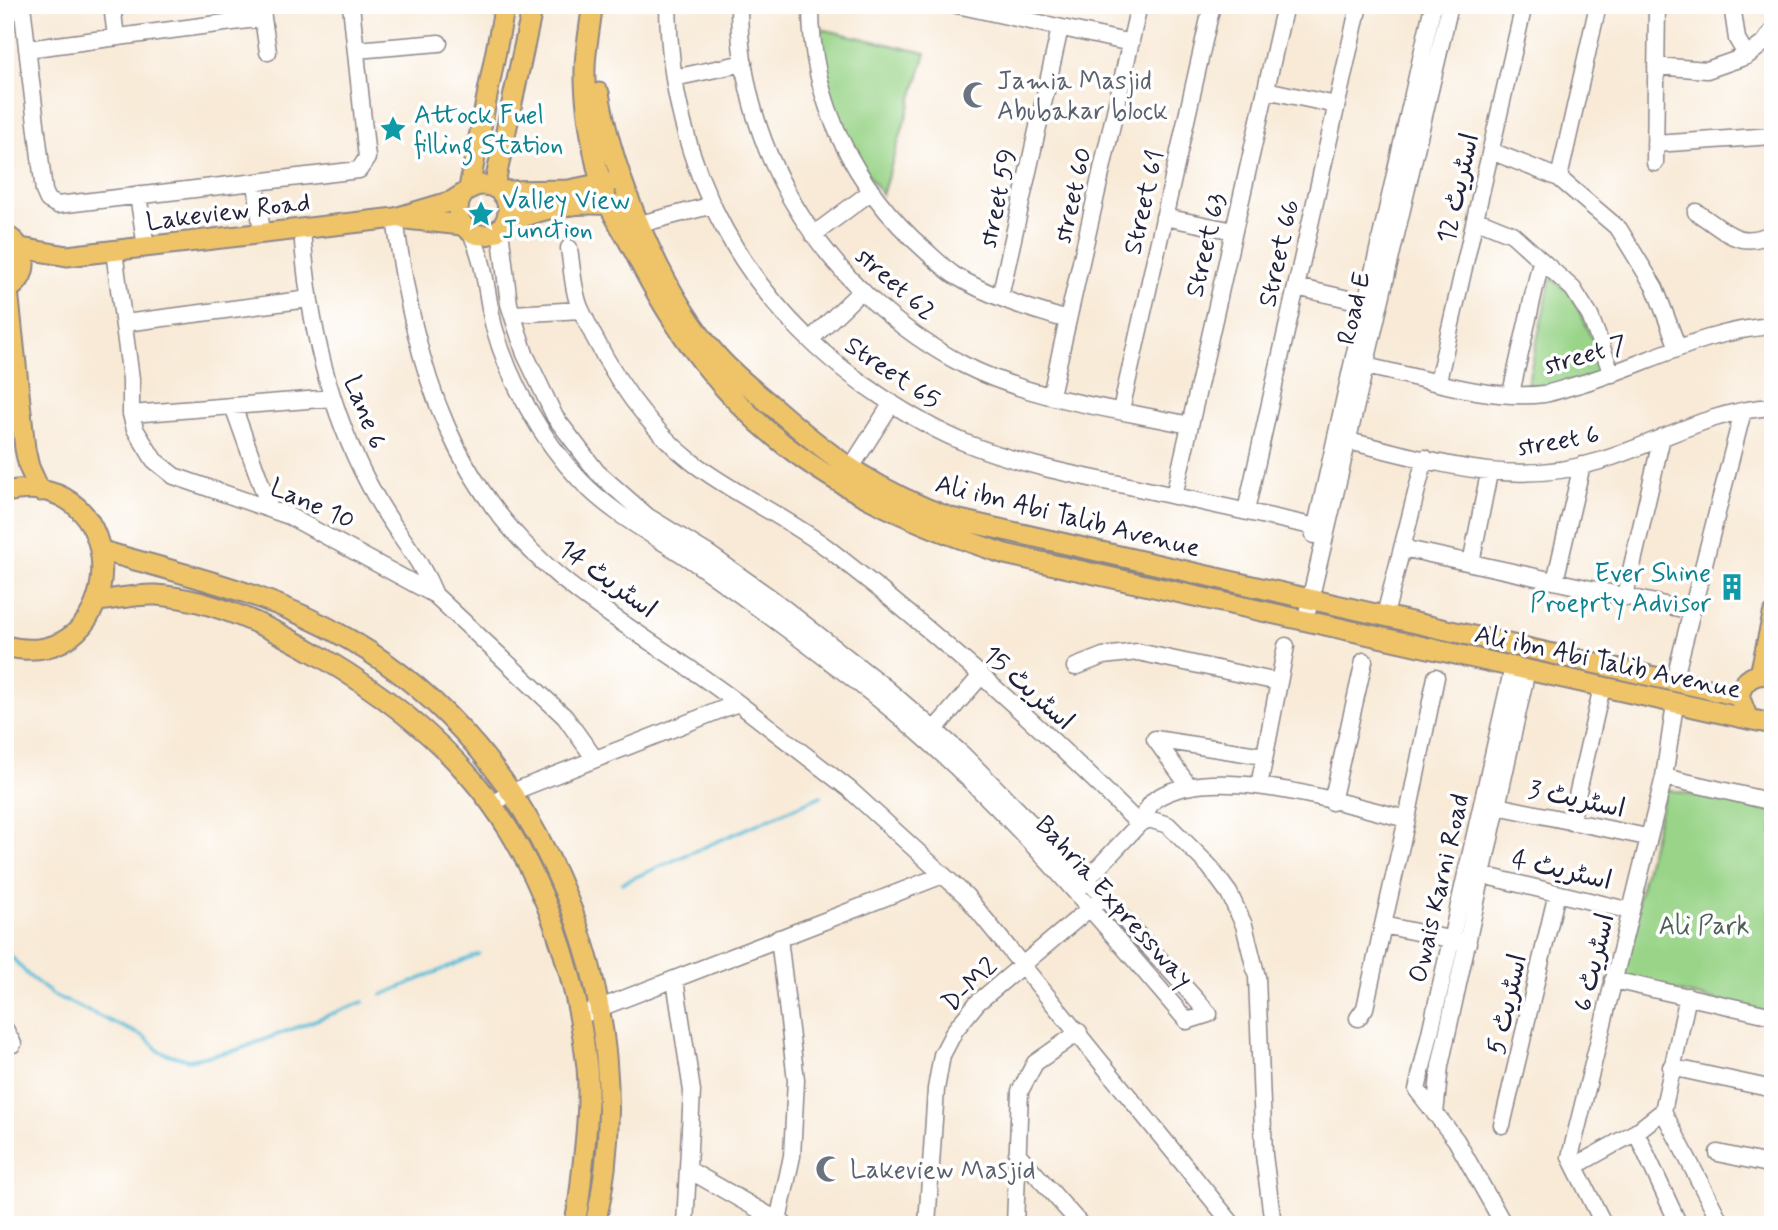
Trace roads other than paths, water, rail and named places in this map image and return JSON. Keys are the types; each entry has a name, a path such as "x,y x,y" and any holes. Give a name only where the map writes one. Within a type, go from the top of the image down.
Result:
{"main road":[{"path":"466,228 457,209 466,191 505,5"},
{"path":"502,226 507,204 497,189 533,5"},
{"name":"Ali ibn Abi Talib Avenue","path":"593,5 585,68 589,113 612,181 636,216 679,299 717,356 822,449 880,488 951,518 1739,696"},
{"path":"395,218 452,201 481,184 497,189 558,191 612,181"},
{"name":"Ali ibn Abi Talib Avenue","path":"612,181 609,204 681,336 734,399 785,448 838,484 904,518 1004,554 1675,704 1771,722"},
{"path":"395,218 466,228 480,235 557,205 609,204 636,216"},
{"name":"Lakeview Road","path":"67,256 395,218"},
{"path":"10,237 67,256"},
{"path":"10,237 25,265 11,286 25,449 29,467 40,491"},
{"path":"11,286 67,256"},
{"path":"5,492 40,491 68,502 80,511 98,536 103,551 103,585 88,619 73,633 56,643 36,649 5,646"},
{"path":"103,551 175,569 271,600 352,641 387,663 442,711 512,792 539,839 567,898 584,946 600,1009 608,1109 604,1176 595,1225"},
{"path":"98,601 156,596 200,604 245,618 292,639 348,672 394,706 431,737 492,804 543,896 555,929 578,1016 587,1070 587,1104 586,1140 574,1225"},
{"path":"1748,719 1739,696 1745,681 1766,675 1773,615"}],"street":[{"path":"22,5 44,191 48,200 57,205 313,177 359,170 365,166 367,158 351,5"},
{"path":"113,5 117,37"},
{"name":"Street 65","path":"668,5 668,47 681,121 713,205 735,247 774,306 828,359 926,425 1007,458 1316,527"},
{"name":"street 62","path":"739,5 744,63 763,146 798,214 842,272 903,327 965,366 1052,396 1190,425"},
{"path":"811,5 816,73 827,110 844,149 899,225 952,274 1000,297 1068,320"},
{"path":"957,5 1131,43"},
{"name":"street 60","path":"1052,396 1139,5"},
{"name":"Street 61","path":"1121,410 1212,5"},
{"name":"Street 63","path":"1174,496 1285,5"},
{"name":"Street 66","path":"1246,512 1359,5"},
{"name":"Road E","path":"1305,598 1316,527 1433,5"},
{"name":"Road E","path":"1300,620 1348,441 1450,5"},
{"name":"اسٹریٹ 12","path":"1438,381 1524,5"},
{"path":"1559,178 1598,5"},
{"path":"1655,163 1657,5"},
{"path":"1732,5 1737,39 1747,55"},
{"path":"27,48 117,37 262,12 268,52"},
{"name":"street 59","path":"1000,297 1060,28"},
{"path":"1656,65 1707,70 1747,55 1764,43 1773,30"},
{"path":"356,50 439,43"},
{"path":"674,78 744,63"},
{"path":"1266,90 1336,105"},
{"path":"1655,144 1773,136"},
{"path":"1491,151 1559,178 1619,229 1655,288 1678,348"},
{"path":"256,182 262,234"},
{"path":"813,235 872,191"},
{"path":"138,195 146,247"},
{"path":"636,216 713,205"},
{"path":"1696,212 1744,242 1773,233"},
{"path":"1164,217 1234,231"},
{"name":"اسٹریٹ 14","path":"395,218 403,278 422,364 447,429 489,503 536,556 580,593 690,666 849,789 966,896 1025,965 1233,1225"},
{"path":"1475,219 1512,234 1573,289 1590,316 1612,374"},
{"name":"Bahria Expressway","path":"466,228 478,246 495,328 519,391 579,479 619,515 701,567 878,699 1081,886 1103,896 1209,1014 1187,1021 1090,908 1081,886 934,730 771,598 709,554 647,516 597,472 555,417 525,354 513,314 502,226"},
{"name":"Lane 6","path":"302,228 313,332 348,442 378,501 422,564 435,595"},
{"name":"اسٹریٹ 15","path":"569,248 581,310 614,375 646,417 691,461 828,549 980,677 1085,770 1139,824"},
{"name":"Lane 10","path":"114,251 131,379 131,414 135,429 153,460 174,476 270,509 354,549 435,595 565,717 595,759"},
{"path":"1511,393 1541,261"},
{"path":"1296,287 1366,303"},
{"path":"810,341 862,290"},
{"path":"125,323 309,299"},
{"path":"513,314 581,310"},
{"name":"street 7","path":"1365,366 1511,393 1544,394 1612,374 1739,328 1773,326"},
{"path":"131,414 333,398"},
{"path":"850,469 892,403"},
{"path":"233,406 270,509"},
{"name":"street 6","path":"1348,441 1489,473 1537,475 1582,465 1743,411 1773,407"},
{"path":"1674,681 1743,411"},
{"path":"1625,596 1661,437"},
{"path":"1385,615 1425,458"},
{"path":"1555,581 1582,465"},
{"path":"1471,562 1489,473"},
{"path":"1402,548 1692,611"},
{"path":"1259,786 1286,646"},
{"path":"1075,667 1103,656 1138,652 1278,682"},
{"path":"1332,802 1364,661"},
{"name":"Owais Karni Road","path":"1435,1114 1440,1066 1497,806 1520,668"},
{"name":"Owais Karni Road","path":"1504,1225 1456,1140 1417,1090 1451,939 1520,668"},
{"path":"934,730 980,677"},
{"path":"1358,1018 1365,1008 1436,677"},
{"path":"1572,822 1602,687"},
{"path":"492,804 512,792 738,703"},
{"name":"اسٹریٹ 6","path":"1604,1225 1570,1157 1664,777 1675,704"},
{"path":"1188,785 1155,739 1264,756"},
{"path":"1664,777 1773,802"},
{"path":"1081,886 1139,824 1155,799 1188,785 1259,786 1407,819"},
{"name":"اسٹریٹ 3","path":"1497,806 1647,837"},
{"path":"1139,824 1149,819 1168,825 1209,866 1229,893 1244,925 1257,978 1264,1156 1273,1225"},
{"path":"578,1016 943,875"},
{"name":"اسٹریٹ 4","path":"1482,875 1630,911"},
{"name":"اسٹریٹ 5","path":"1502,1125 1557,893"},
{"name":"D-M2","path":"927,1225 936,1089 942,1055 955,1030 977,1003 1025,965 1103,896"},
{"path":"1383,925 1468,943"},
{"path":"689,1170 782,1223 792,1156 796,1080 779,938"},
{"path":"675,980 692,1091 685,1225"},
{"path":"1613,980 1773,1016"},
{"path":"1688,996 1663,1111 1722,1225"},
{"path":"5,1029 13,1044"},
{"path":"1015,1225 1020,1091 1035,1063 1079,1032"},
{"path":"1671,1067 1773,1089"},
{"path":"1575,1166 1636,1132 1663,1111"},
{"path":"1636,1132 1679,1225"},
{"path":"1017,1153 1081,1225"},
{"path":"1718,1153 1773,1165"}],"waterway":[{"path":"622,883 821,796"},
{"path":"5,950 29,976 53,995 145,1037 160,1052 189,1060 237,1050 363,1002"},
{"path":"382,995 479,954"}],"place":[{"name":"Jamia Masjid Abubakar block","path":"976,95"},
{"name":"Attock Fuel filling Station","path":"393,129"},
{"name":"Valley View Junction","path":"481,214"},
{"name":"Ever Shine Proeprty Advisor","path":"1732,587"},
{"name":"Lakeview Masjid","path":"829,1169"}],"park label":[{"name":"Ali Park","path":"1704,925"}]}
